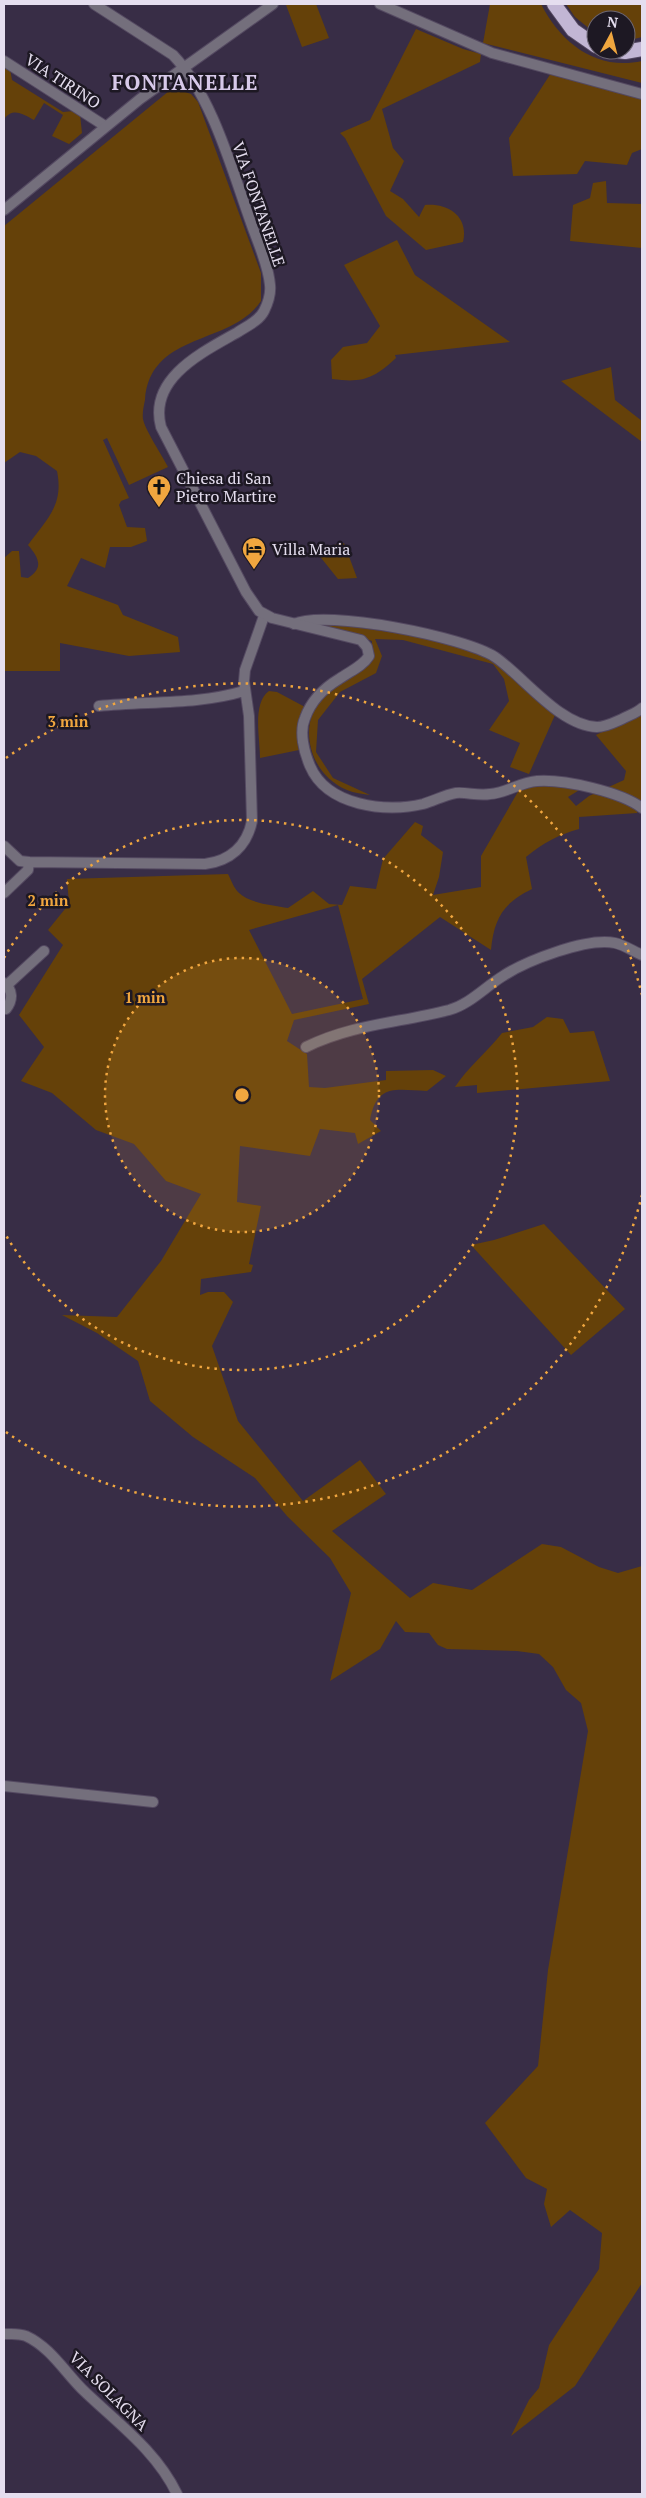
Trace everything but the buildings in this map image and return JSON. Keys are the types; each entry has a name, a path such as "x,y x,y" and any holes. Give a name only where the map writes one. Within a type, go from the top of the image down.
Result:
{"highway":[{"path":"554,4 573,30 586,39"}],"street":[{"name":"VIA FONTANELLE","path":"94,4 159,45 184,66 206,105 229,162 268,275 270,295 265,310 257,320 210,348 173,376 162,396 160,422 227,558 255,607 264,616"},
{"name":"VIA TIRINO","path":"4,210 105,126 184,66 273,4"},
{"path":"380,4 492,53 642,94"},
{"name":"VIA TIRINO","path":"4,61 105,126"},
{"path":"4,846 20,861 29,862 205,864 217,862 235,852 249,833 252,821 249,716 244,692 245,670 264,616 361,640 367,647 369,656 365,663 319,695 310,707 302,727 305,750 316,778 344,798 365,805 408,807 458,793 490,794 529,782 546,781 589,786 642,808"},
{"path":"294,624 304,620 354,623 435,634 476,648 494,657 562,713 577,723 588,726 599,727 613,723 642,708"},
{"path":"100,706 217,699 244,692"},
{"path":"4,893 28,870 29,862"},
{"path":"306,1047 332,1035 462,1005 503,976 530,962 559,952 607,942 616,943 642,955"},
{"path":"6,1009 12,997 5,984 44,951"},
{"path":"4,1786 153,1802"},
{"name":"VIA SOLAGNA","path":"4,2334 14,2333 28,2337 51,2355 82,2389 132,2433 161,2468 177,2494"}],"shaded area":[{"path":"316,4 329,38 302,47 286,5"},
{"path":"490,4 541,4 559,31 570,42 586,53 586,60 625,63 642,61 642,83 483,43"},
{"path":"566,4 642,4 642,37 636,38 636,10 586,10 586,26 575,17"},
{"path":"416,29 463,49 481,54 480,62 382,109 393,148 404,161 390,191 403,199 419,217 425,205 442,206 455,213 463,225 463,242 426,250 386,216 345,138 340,133 370,120"},
{"path":"4,65 10,69 12,80 63,112 74,111 80,114 82,133 69,144 52,136 63,115 44,103 34,120 15,112 7,115 4,119"},
{"path":"553,70 642,98 642,149 632,153 627,165 585,161 577,174 513,176 509,138"},
{"path":"177,89 191,94 198,102 261,273 261,301 248,315 231,326 176,350 161,362 150,378 143,414 144,424 168,467 129,485 107,438 103,440 129,498 121,501 119,505 127,527 145,528 147,541 131,547 110,547 105,568 81,558 67,586 118,605 123,615 178,637 180,652 129,656 60,643 60,671 5,671 4,673 4,558 12,551 19,551 21,577 28,578 36,570 38,567 37,559 28,545 52,511 56,502 59,483 57,471 36,456 20,452 4,463 4,226 169,91"},
{"path":"606,181 607,203 642,204 642,248 570,241 573,205 590,198 593,183"},
{"path":"397,240 415,275 510,342 395,355 396,358 381,371 367,378 360,380 332,379 331,360 343,347 367,343 380,326 344,265"},
{"path":"611,367 615,400 642,421 642,442 561,381"},
{"path":"344,543 357,578 338,579 314,549"},
{"path":"333,624 438,639 496,661 555,715 529,774 510,767 520,743 489,730 509,701 504,679 493,664 403,640 375,639 382,656 376,673 340,692 318,720 316,752 333,778 370,795 350,791 335,783 324,774 312,750 309,737 310,723 314,710 326,692 372,658 372,641 342,630 317,625"},
{"path":"269,691 277,692 305,707 298,728 299,750 260,758 258,721 260,704"},
{"path":"642,712 642,803 637,813 579,817 579,829 551,840 526,857 532,889 514,900 502,913 492,939 491,950 440,917 362,979 369,1004 294,1020 287,1041 307,1054 309,1087 325,1088 386,1080 386,1071 433,1070 446,1076 427,1091 397,1090 383,1094 373,1108 370,1120 381,1131 358,1144 355,1133 320,1129 310,1156 240,1146 237,1202 261,1206 249,1264 253,1265 251,1272 201,1279 200,1295 208,1292 224,1292 233,1302 212,1346 238,1421 303,1501 360,1460 386,1494 332,1531 410,1598 433,1583 472,1590 542,1544 561,1547 599,1567 618,1573 642,1566 642,2283 575,2386 511,2436 529,2400 539,2388 549,2345 599,2269 602,2233 570,2210 551,2227 544,2204 547,2189 526,2178 485,2123 538,2066 548,1970 588,1731 581,1703 566,1690 553,1667 539,1654 517,1651 447,1649 438,1645 429,1633 405,1632 396,1621 380,1649 330,1681 351,1593 330,1558 287,1516 255,1478 193,1437 150,1401 138,1361 97,1333 62,1315 117,1317 161,1261 201,1194 166,1181 134,1144 96,1130 52,1093 21,1081 44,1047 19,1015 63,945 48,930 69,904 67,879 228,874 238,892 255,902 288,908 313,891 329,904 342,905 350,886 376,889 383,859 415,822 423,826 421,835 443,852 439,877 433,895 481,887 481,856 519,790 534,785 581,789 568,797 576,806 589,796 624,780 626,771 596,735","holes":["338,905 363,999 292,1014 249,930"]},
{"path":"547,1017 563,1019 570,1033 594,1031 610,1081 477,1093 477,1085 455,1087 502,1033 533,1027"},
{"path":"544,1224 625,1309 571,1355 471,1245 494,1240"}],"place":[{"name":"Chiesa di San Pietro Martire","path":"159,508"},
{"name":"Villa Maria","path":"254,570"}],"district":[{"name":"FONTANELLE","path":"185,83"}]}
